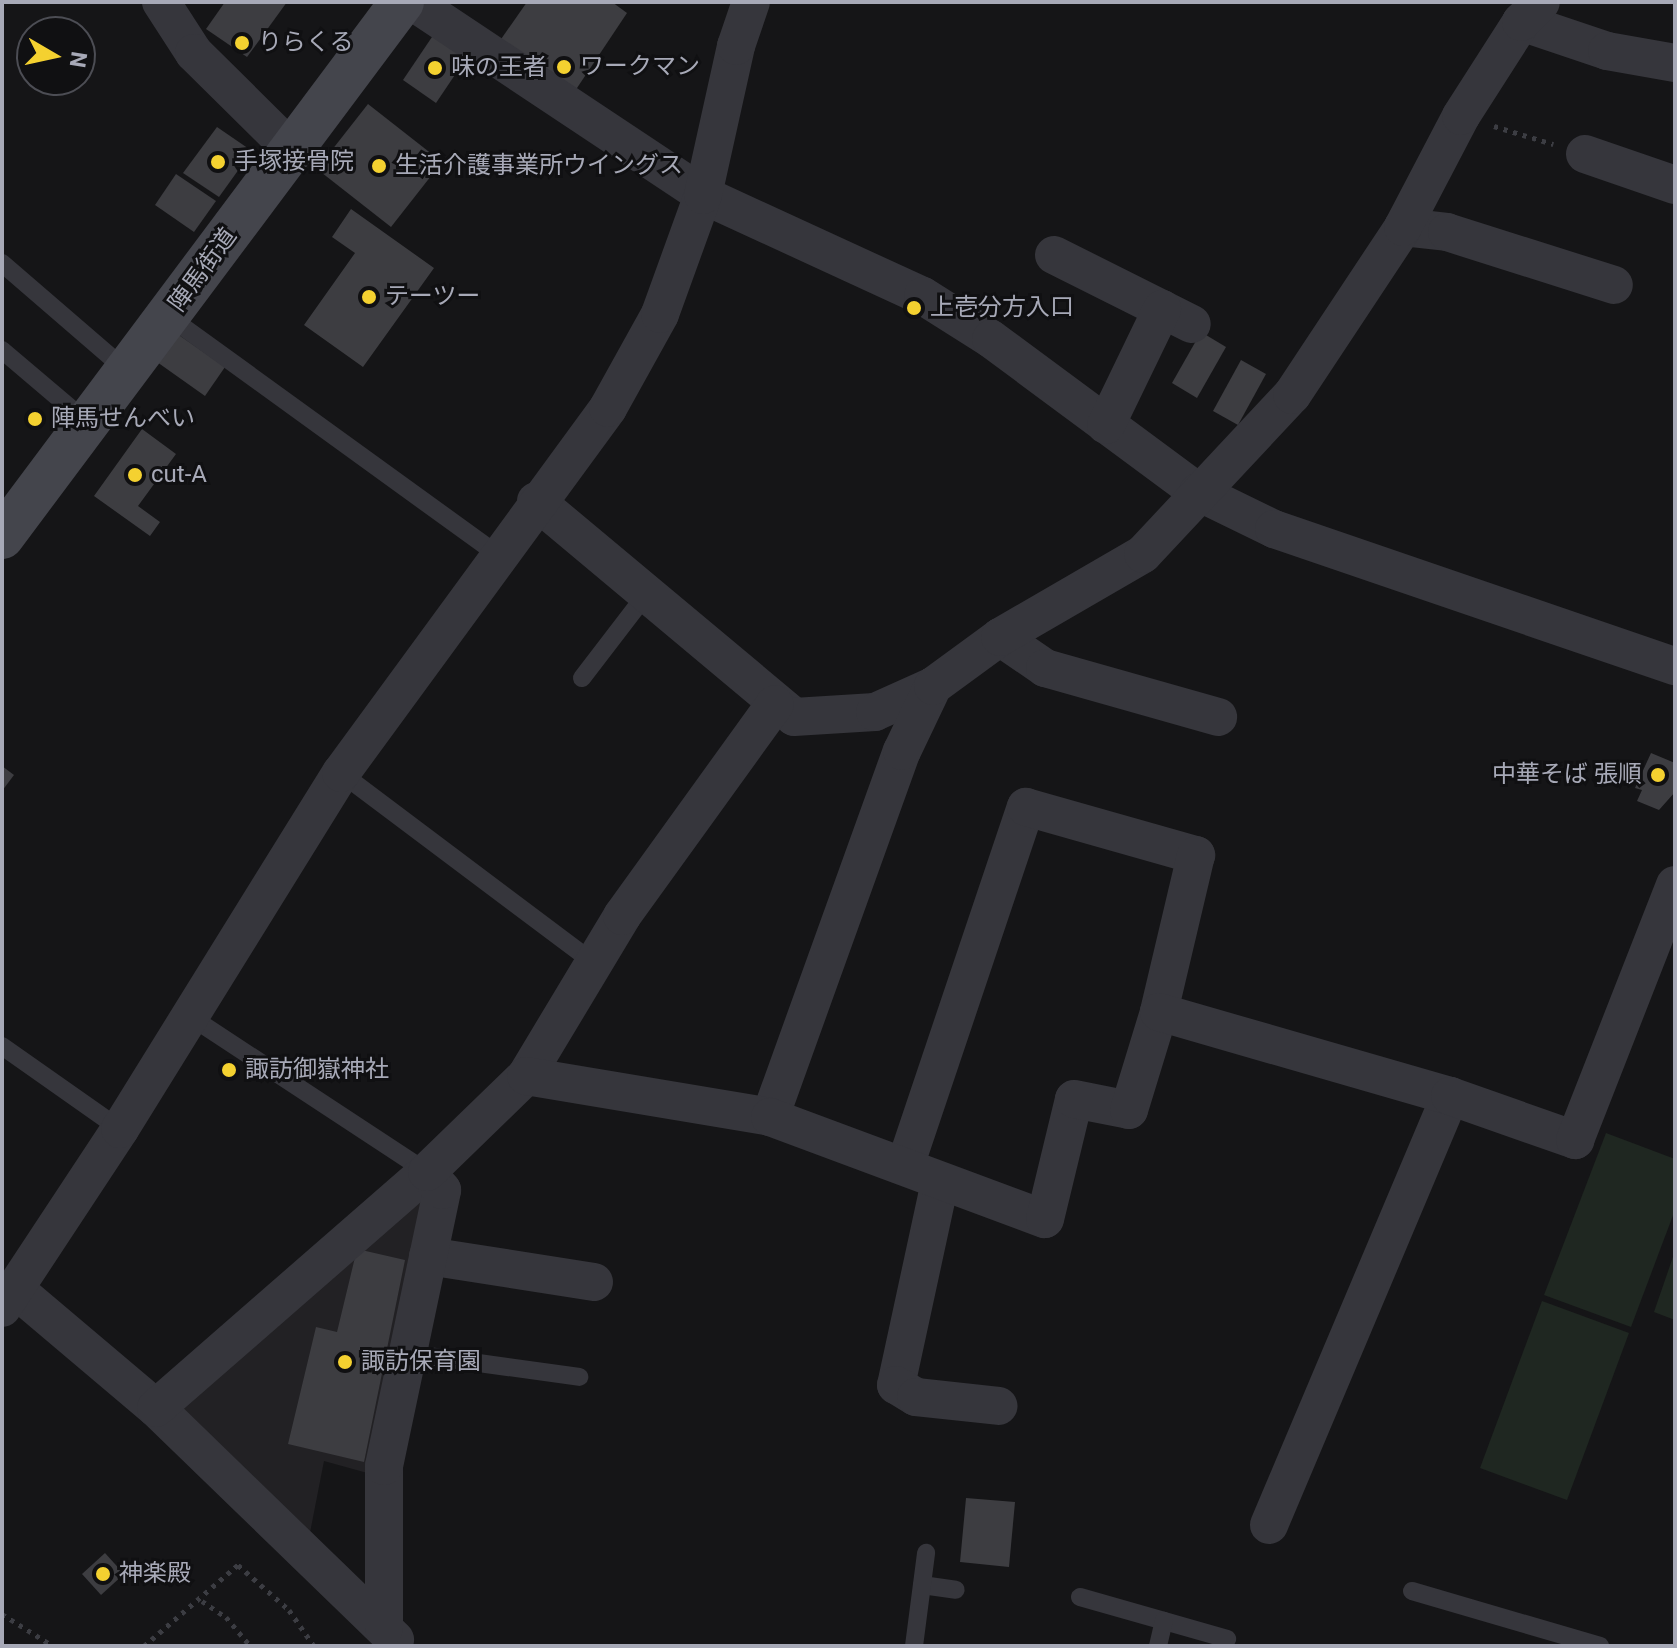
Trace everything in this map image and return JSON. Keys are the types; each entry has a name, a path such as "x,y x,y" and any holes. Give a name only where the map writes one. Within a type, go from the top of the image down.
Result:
{"main road":[{"name":"陣馬街道","path":"2,537 402,2"}],"street":[{"path":"161,2 194,53 291,149"},
{"path":"413,2 703,195 923,296 991,339 1198,492 1274,529 1675,666"},
{"path":"392,1637 156,1408 8,1298 120,1129 341,773 497,554 608,408 660,314 703,195 736,46 751,2"},
{"path":"536,501 794,717 875,712 933,686 1000,637 1143,554 1292,395 1403,227 1461,116 1531,12 1607,51 1675,63"},
{"path":"1585,154 1675,185"},
{"path":"1403,227 1447,232 1614,285"},
{"path":"1054,255 1177,316 1106,425"},
{"path":"1000,637 1045,668 1218,717"},
{"path":"770,1117 902,751 933,686"},
{"path":"156,1408 427,1172 526,1076 593,962 775,704"},
{"path":"526,1076 770,1117 1045,1219 1074,1099 1129,1110 1159,1012 1196,855 1026,807 905,1166"},
{"path":"1159,1012 1450,1096 1575,1140 1675,885"},
{"path":"1269,1525 1450,1096"},
{"path":"392,1637 384,1466 442,1190 427,1172"},
{"path":"940,1182 896,1385 916,1397 999,1406"},
{"path":"428,1256 594,1282"}],"lane":[{"path":"2,263 127,371"},
{"path":"168,316 497,554"},
{"path":"2,350 88,423"},
{"path":"582,678 648,592"},
{"path":"341,773 593,962"},
{"path":"188,1015 427,1172"},
{"path":"2,1046 120,1129"},
{"path":"407,1353 579,1377"},
{"path":"914,1646 926,1553"},
{"path":"922,1585 956,1590"},
{"path":"1412,1591 1600,1646"},
{"path":"1080,1597 1227,1639"},
{"path":"1158,1646 1164,1621"}],"path":[{"path":"1461,116 1585,154"},
{"path":"144,1646 202,1601 238,1565 289,1610 307,1643 314,1646"},
{"path":"202,1601 226,1617 250,1646"},
{"path":"2,1614 53,1646"}],"shaded area":[{"path":"1606,1133 1675,1159 1675,1210 1631,1327 1544,1295"},
{"path":"427,1192 371,1474 324,1461 307,1548 167,1409"},
{"path":"1675,1251 1675,1320 1654,1312"},
{"path":"1542,1301 1629,1333 1567,1500 1480,1468"}],"building":[{"name":"りらくる","path":"225,2 287,2 247,57 206,29"},
{"name":"ワークマン","path":"527,2 612,2 627,13 575,91 499,42"},
{"name":"味の王者","path":"434,34 467,57 436,103 403,80"},
{"name":"生活介護事業所ウイングス","path":"368,104 442,162 391,227 317,169"},
{"name":"手塚接骨院","path":"217,127 252,151 219,197 183,173"},
{"path":"176,174 216,201 194,232 155,205"},
{"name":"テーツー","path":"351,209 434,268 363,367 304,325 355,253 332,237"},
{"path":"1201,332 1226,347 1197,398 1172,383"},
{"path":"176,333 225,367 205,396 157,362"},
{"path":"1241,360 1266,374 1238,425 1213,411"},
{"name":"cut-A","path":"142,429 176,454 138,506 160,522 150,536 94,496"},
{"name":"中華そば 張順","path":"1651,753 1675,763 1675,792 1659,810 1637,801 1642,790 1635,788"},
{"path":"2,766 14,775 2,791"},
{"name":"諏訪保育園","path":"357,1249 405,1260 364,1462 288,1444 316,1327 337,1332"},
{"path":"966,1498 1015,1502 1009,1567 960,1562"},
{"name":"神楽殿","path":"105,1553 124,1574 101,1595 82,1574"}],"place":[{"name":"りらくる","path":"242,43"},
{"name":"ワークマン","path":"564,67"},
{"name":"味の王者","path":"435,68"},
{"name":"手塚接骨院","path":"218,162"},
{"name":"生活介護事業所ウイングス","path":"379,166"},
{"name":"テーツー","path":"369,297"},
{"name":"上壱分方入口","path":"914,308"},
{"name":"陣馬せんべい","path":"35,419"},
{"name":"cut-A","path":"135,475"},
{"name":"中華そば 張順","path":"1658,775"},
{"name":"諏訪御嶽神社","path":"229,1070"},
{"name":"諏訪保育園","path":"345,1362"},
{"name":"神楽殿","path":"103,1574"}]}
